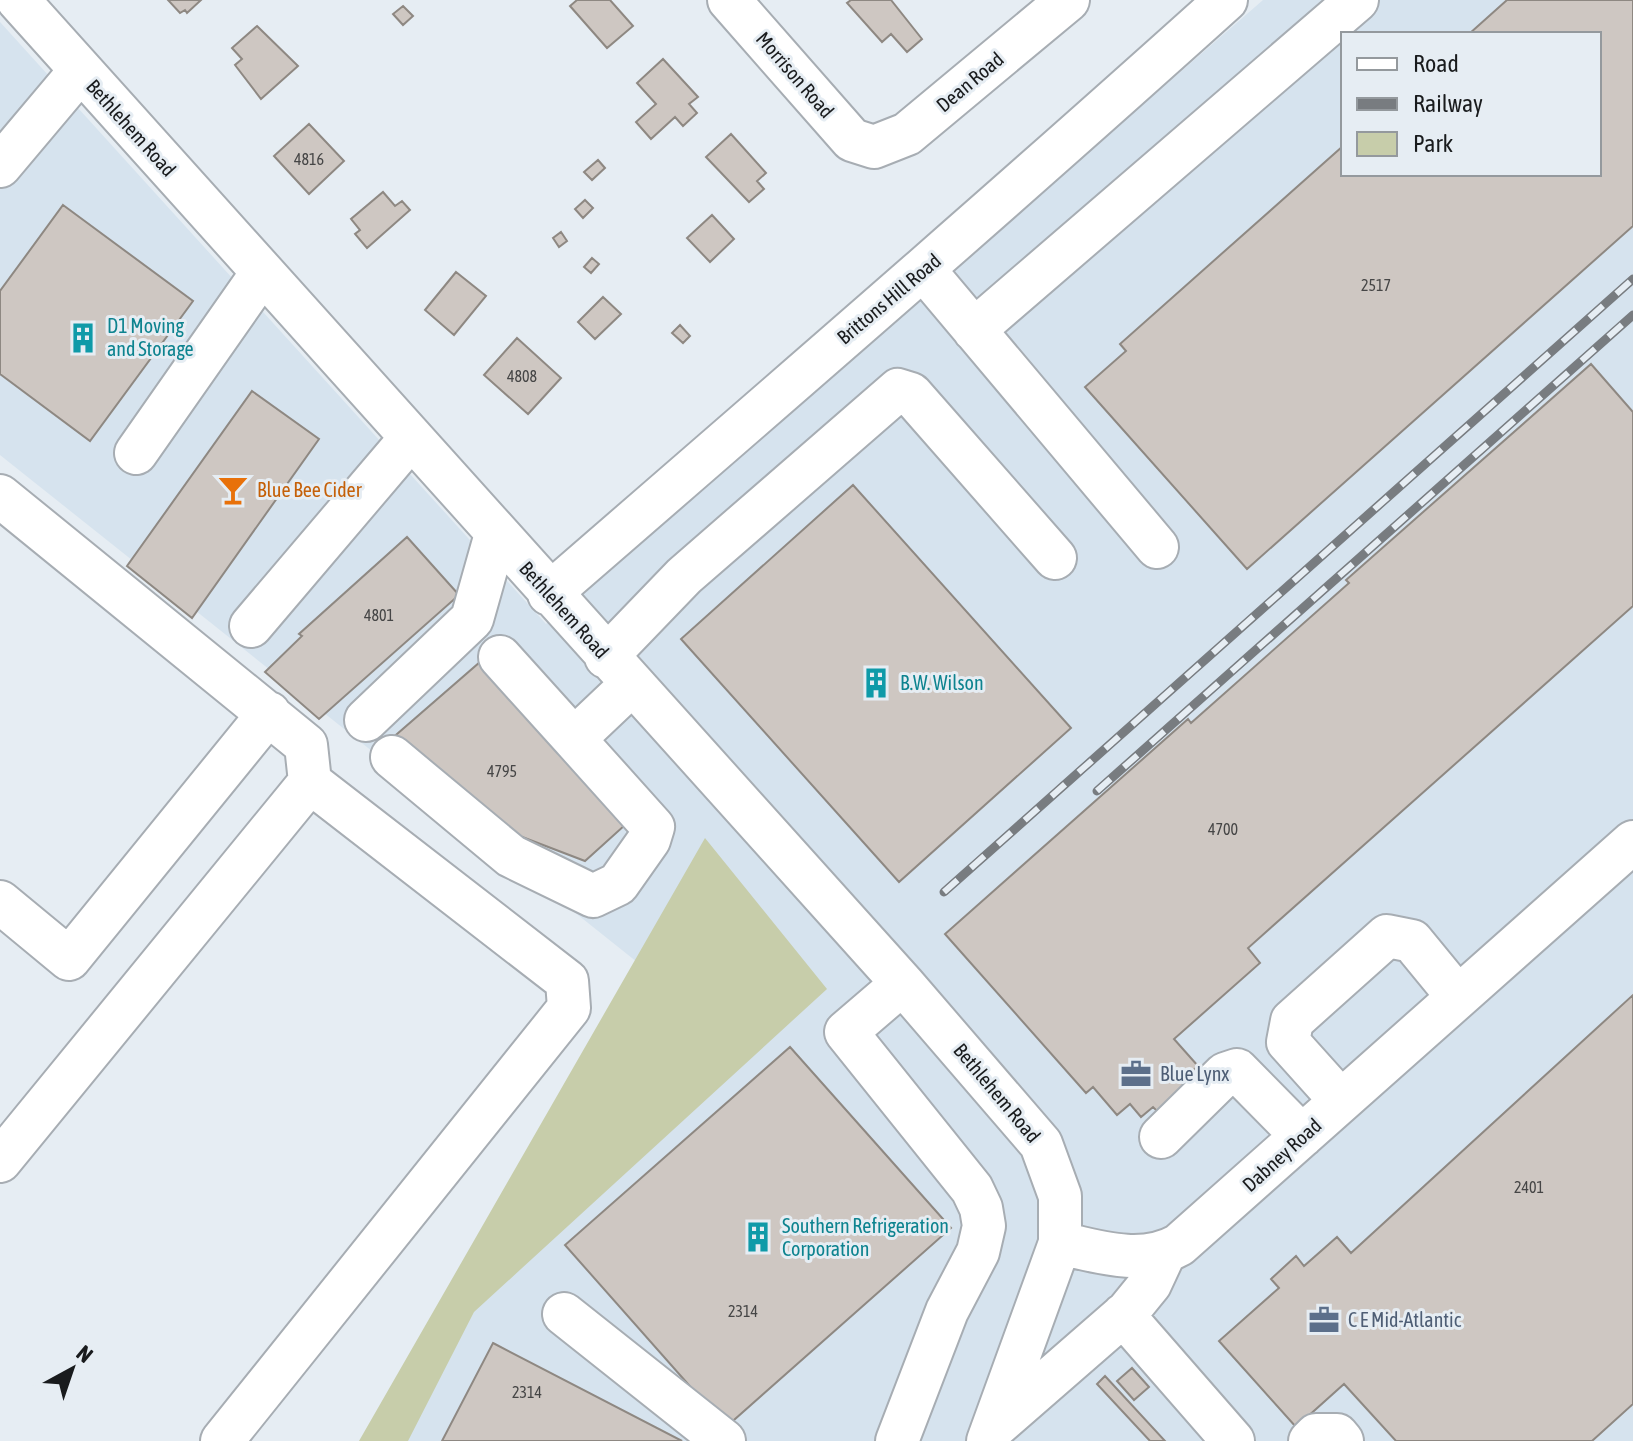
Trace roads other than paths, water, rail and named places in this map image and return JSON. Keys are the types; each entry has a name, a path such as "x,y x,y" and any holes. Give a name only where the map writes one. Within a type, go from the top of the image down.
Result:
{"street":[{"name":"Bethlehem Road","path":"18,0 902,984 1041,1144 1060,1196 1060,1243"},
{"name":"Morrison Road","path":"729,0 852,140 863,145"},
{"name":"Dean Road","path":"863,145 874,147 907,134 1068,0"},
{"name":"Brittons Hill Road","path":"549,594 924,270 1226,0"},
{"path":"974,330 1357,0"},
{"path":"0,166 80,71"},
{"path":"924,270 1157,547"},
{"path":"136,453 262,273"},
{"path":"574,739 684,576 898,390 911,394 1055,558"},
{"path":"251,626 410,439"},
{"path":"0,496 306,745 310,782 0,1161"},
{"path":"366,720 472,619 496,534"},
{"path":"392,757 511,856 593,896 618,884 649,840 653,827 500,657"},
{"path":"0,902 69,959 269,713"},
{"path":"222,1441 569,1008 567,981 310,782"},
{"name":"Dabney Road","path":"1164,1254 1206,1224 1633,842"},
{"path":"1341,1101 1288,1042 1292,1021 1387,936 1412,941 1458,997"},
{"path":"897,1441 947,1311 978,1252 984,1226 981,1208 972,1189 846,1032 902,984"},
{"path":"1161,1137 1225,1074 1237,1070 1302,1136"},
{"path":"1060,1243 1113,1255 1164,1254 1145,1293 990,1434 1060,1243"},
{"path":"564,1314 724,1441"},
{"path":"1123,1315 1233,1441"},
{"path":"1310,1441 1316,1435 1337,1435 1342,1441"}],"railway":[{"path":"944,892 1633,279"},
{"path":"1097,791 1633,315"}],"place":[{"name":"D1 Moving and Storage","path":"83,338"},
{"name":"Blue Bee Cider","path":"233,490"},
{"name":"B.W. Wilson","path":"876,683"},
{"name":"Blue Lynx","path":"1136,1074"},
{"name":"Southern Refrigeration Corporation","path":"758,1237"},
{"name":"C E Mid-Atlantic","path":"1324,1320"}]}
